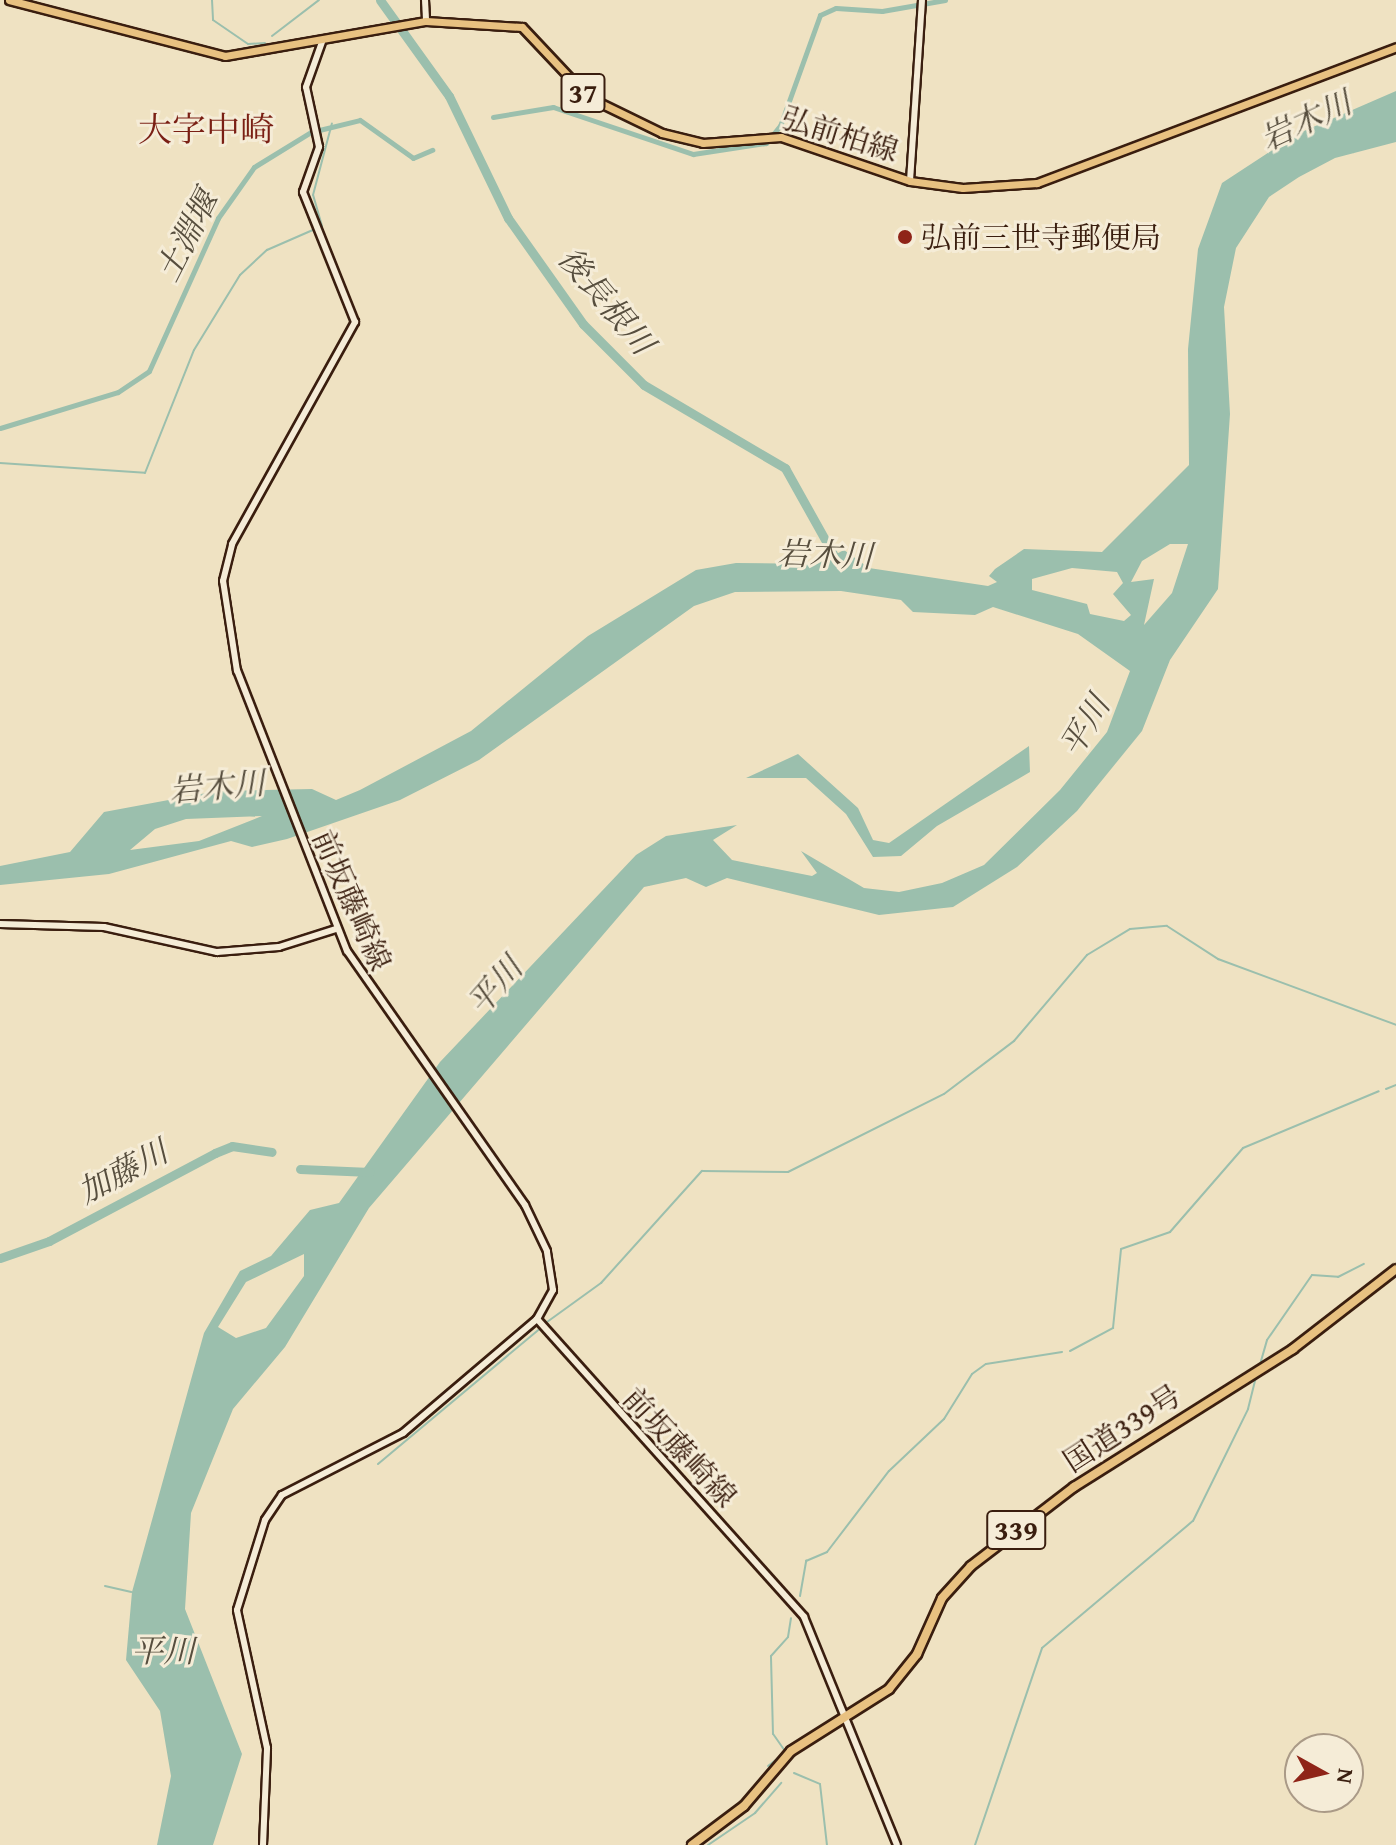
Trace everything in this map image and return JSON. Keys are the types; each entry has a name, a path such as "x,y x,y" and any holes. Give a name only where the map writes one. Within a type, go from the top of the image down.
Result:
{"highway":[{"name":"国道339号","path":"692,1845 744,1806 791,1751 904,1674 942,1598 971,1566 1074,1487 1293,1349 1396,1269"}],"main road":[{"name":"弘前柏線","path":"9,0 225,56 322,42 424,21 531,31 588,97 675,137 703,143 764,134 781,137 910,181 963,188 1037,183 1396,47"},
{"path":"424,21 425,0"},
{"path":"910,181 922,4"},
{"name":"前坂藤崎線","path":"322,42 306,87 319,133 303,192 355,322 245,513 225,571 249,709 336,929 391,1024 525,1205 547,1251 553,1290 537,1319 794,1603 845,1716 897,1845"},
{"path":"0,924 104,927 217,952 279,947 336,929"},
{"path":"263,1845 267,1748 237,1610 265,1520 282,1495 403,1433 537,1319"}],"water":[{"name":"平川","path":"1396,91 1396,142 1335,158 1299,177 1269,197 1236,248 1224,307 1230,414 1218,589 1170,660 1142,731 1077,811 1017,867 953,907 879,915 727,878 706,887 686,878 644,887 369,1208 285,1347 233,1409 191,1513 185,1609 242,1754 213,1845 157,1845 171,1776 160,1711 126,1660 132,1592 204,1333 240,1271 271,1256 310,1210 339,1203 440,1062 636,855 666,836 737,825 713,840 732,860 812,876 817,873 801,851 864,888 899,892 942,883 984,865 1060,790 1107,732 1130,671 1078,634 993,607 975,615 913,612 901,600 841,591 735,592 694,606 479,760 400,800 287,839 252,847 231,841 109,874 0,885 0,866 70,852 104,812 217,791 312,789 336,800 360,790 471,731 588,636 696,570 736,563 817,564 844,550 869,568 988,586 997,582 989,576 995,569 1024,549 1102,552 1189,465 1188,349 1198,249 1222,183 1297,134","holes":["1170,544 1188,544 1172,593 1144,625 1154,579 1131,582 1142,561","1072,568 1117,572 1123,583 1113,594 1131,615 1124,621 1090,614 1087,604 1032,590 1032,579","262,816 199,841 130,850 155,829 186,819","304,1254 304,1276 266,1328 236,1338 218,1327 246,1282"]},
{"path":"1029,746 1030,772 937,826 901,856 873,857 846,814 806,778 746,778 798,754 858,808 873,840 889,843"}],"waterway":[{"path":"212,0 213,20 248,44 265,43"},
{"path":"272,36 319,0"},
{"name":"後長根川","path":"380,0 449,96 508,218 583,324 644,385 785,468 838,563"},
{"name":"土淵堰","path":"493,117 553,107 693,154 766,143 780,126 820,15 836,8 882,11 945,0"},
{"name":"土淵堰","path":"0,428 118,392 149,371 218,218 254,167 311,132 360,120 413,158 432,150"},
{"path":"0,463 145,473 194,350 240,275 267,250 322,226 313,195 332,123"},
{"path":"547,1322 601,1283 702,1171 788,1172 944,1094 1014,1041 1087,955 1130,929 1167,926 1218,959 1396,1025"},
{"path":"1386,1089 1396,1085"},
{"path":"1070,1351 1113,1328 1121,1249 1170,1232 1243,1148 1379,1091"},
{"name":"加藤川","path":"0,1258 49,1241 232,1146 272,1152"},
{"name":"加藤川","path":"300,1169 370,1172"},
{"path":"1259,1368 1267,1340 1312,1275 1338,1277 1364,1264"},
{"path":"378,1464 538,1330"},
{"path":"800,1596 806,1561 827,1552 889,1471 944,1419 972,1374 986,1364 1062,1352"},
{"path":"975,1845 1042,1648 1193,1521 1248,1409 1257,1374"},
{"path":"105,1586 131,1592"},
{"path":"785,1751 773,1734 771,1656 788,1637 791,1618"},
{"path":"768,1766 781,1756"},
{"path":"794,1773 820,1784 827,1845"},
{"path":"708,1845 755,1813 781,1783"}],"place":[{"name":"弘前三世寺郵便局","path":"905,237"}],"district":[{"name":"大字中崎","path":"206,129"}],"water label":[{"name":"岩木川","path":"1306,121"},
{"name":"岩木川","path":"825,555"},
{"name":"岩木川","path":"217,787"}]}
